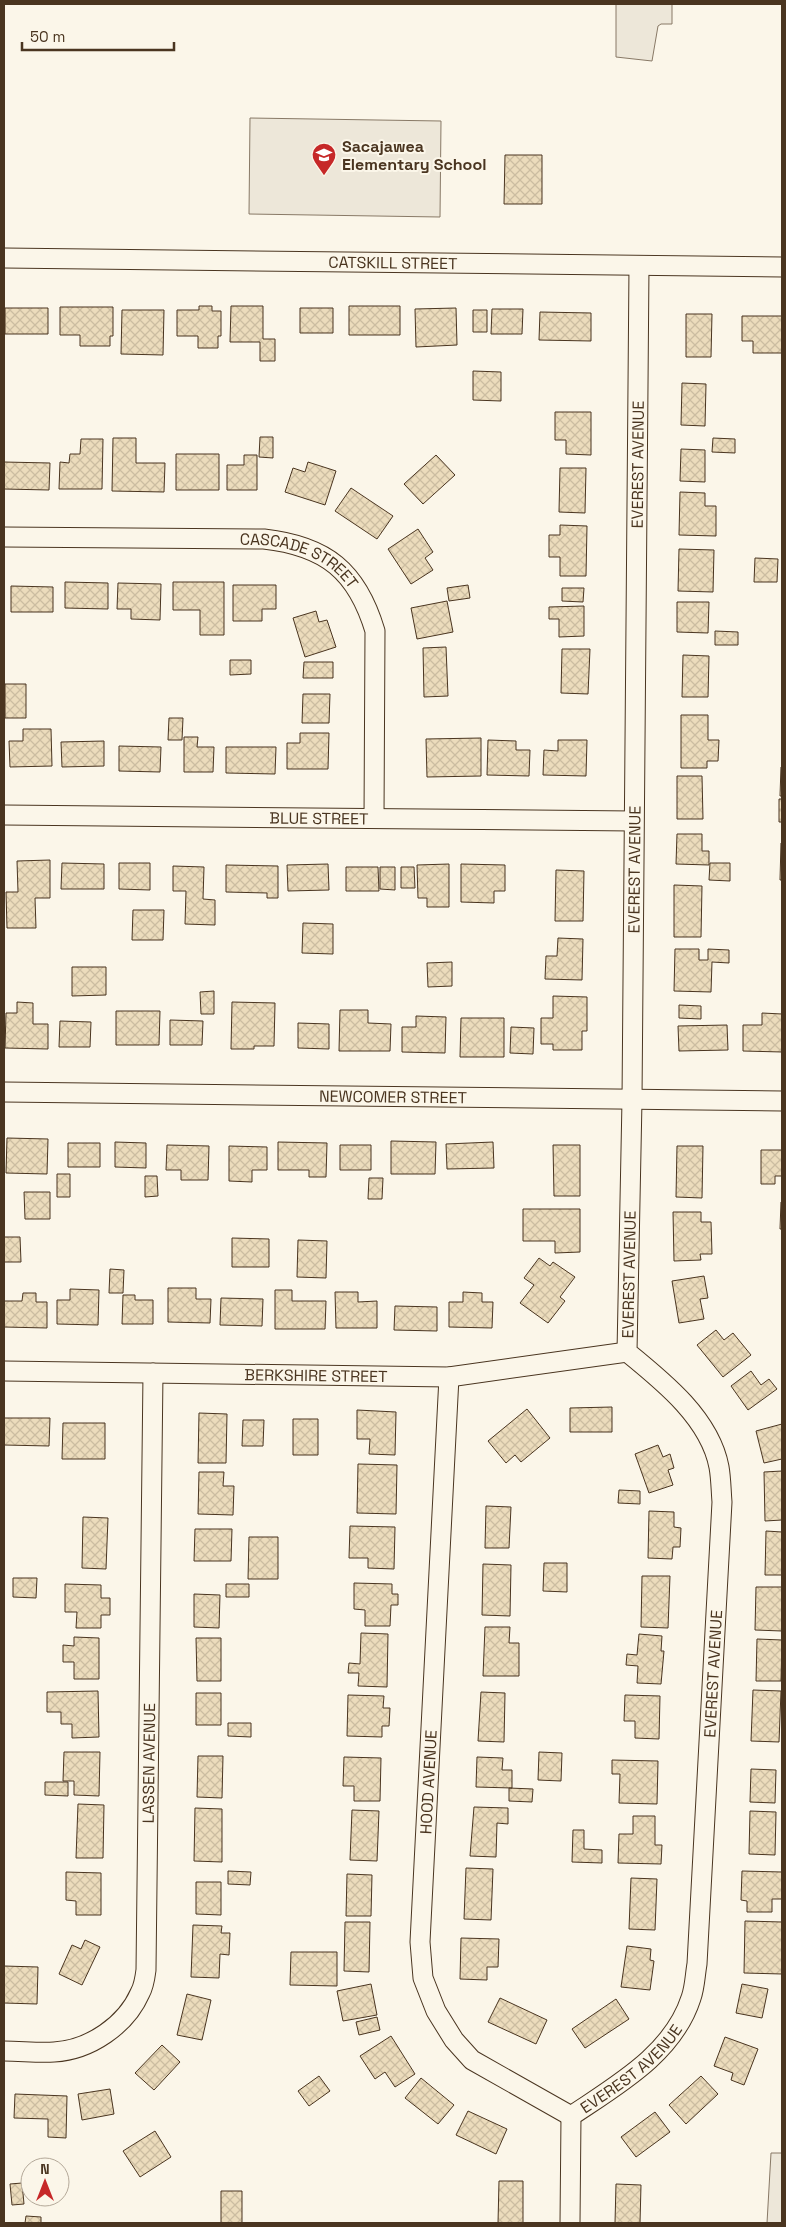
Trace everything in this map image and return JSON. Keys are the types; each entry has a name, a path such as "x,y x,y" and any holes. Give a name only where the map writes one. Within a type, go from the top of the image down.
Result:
{"street":[{"name":"CATSKILL STREET","path":"4,258 782,267"},
{"name":"EVEREST AVENUE","path":"570,2223 571,2116 621,2083 645,2064 669,2040 683,2019 692,1997 697,1964 722,1502 719,1466 708,1437 693,1415 650,1371 627,1352 632,1100 639,266"},
{"name":"CASCADE STREET","path":"4,537 264,539 290,542 317,551 337,565 368,605 375,631 374,818"},
{"name":"BLUE STREET","path":"4,815 633,821"},
{"name":"NEWCOMER STREET","path":"4,1092 782,1101"},
{"name":"BERKSHIRE STREET","path":"4,1371 449,1377 627,1352"},
{"name":"LASSEN AVENUE","path":"4,2051 56,2052 85,2045 106,2034 128,2014 141,1992 146,1970 153,1373"},
{"name":"HOOD AVENUE","path":"449,1377 420,1942 423,1978 440,2018 454,2040 472,2060 571,2116"}],"shaded area":[{"path":"616,4 672,4 672,24 661,24 658,26 652,61 616,57"},
{"path":"250,118 441,121 440,217 249,214"},
{"path":"771,2153 782,2153 782,2223 767,2223"}],"building":[{"path":"505,155 542,155 542,204 504,204"},
{"path":"199,306 212,306 212,311 221,311 221,336 218,336 218,348 198,348 198,336 177,336 177,310 199,310"},
{"path":"231,306 263,306 263,339 275,339 275,361 260,361 260,342 230,342"},
{"path":"349,306 400,306 400,335 349,335"},
{"path":"60,307 113,307 113,336 110,336 110,346 80,346 80,335 60,335"},
{"path":"5,308 48,308 48,334 5,334"},
{"path":"300,308 333,308 333,333 300,333"},
{"path":"456,308 457,345 416,347 415,309"},
{"path":"492,309 523,309 522,334 491,334"},
{"path":"122,310 164,310 163,355 121,354"},
{"path":"473,310 487,310 487,332 473,332"},
{"path":"540,312 591,313 591,341 539,340"},
{"path":"686,314 712,314 711,357 686,357"},
{"path":"742,316 782,316 782,353 753,353 753,341 742,341"},
{"path":"473,371 501,372 501,401 473,400"},
{"path":"682,383 706,384 705,426 681,425"},
{"path":"555,412 591,412 591,455 566,454 566,440 555,440"},
{"path":"260,437 273,437 273,458 259,457"},
{"path":"113,438 136,438 136,463 165,463 164,492 112,491"},
{"path":"713,438 735,439 735,453 712,452"},
{"path":"81,439 103,439 102,489 59,489 60,462 69,463 70,454 80,454"},
{"path":"681,449 705,450 705,482 680,481"},
{"path":"176,454 219,454 219,490 176,490"},
{"path":"244,455 257,455 257,490 227,490 227,465 244,465"},
{"path":"436,455 455,475 423,504 404,484"},
{"path":"4,462 50,463 49,490 4,489"},
{"path":"308,462 336,471 325,505 285,492 293,468 305,472"},
{"path":"560,468 586,468 585,513 559,512"},
{"path":"351,488 393,516 377,539 335,511"},
{"path":"680,492 705,493 705,506 716,506 716,536 679,535"},
{"path":"560,525 587,526 586,576 560,576 560,557 549,557 549,535 560,535"},
{"path":"418,529 433,552 425,558 433,570 411,584 388,549"},
{"path":"679,549 714,550 713,592 678,591"},
{"path":"755,558 778,559 777,582 754,582"},
{"path":"65,582 108,583 108,609 65,608"},
{"path":"173,582 224,582 224,635 200,635 200,610 173,610"},
{"path":"118,583 161,584 160,620 131,619 131,609 117,609"},
{"path":"233,585 276,585 276,609 262,609 262,621 233,621"},
{"path":"468,585 470,598 449,601 447,588"},
{"path":"11,586 53,587 53,612 11,612"},
{"path":"562,588 584,588 583,602 562,601"},
{"path":"447,601 453,632 417,639 411,608"},
{"path":"677,602 709,602 708,633 677,632"},
{"path":"584,606 584,636 559,637 559,619 549,619 549,607"},
{"path":"316,611 319,622 327,620 336,647 305,657 293,618"},
{"path":"715,631 738,632 738,645 715,645"},
{"path":"446,647 448,696 424,697 423,648"},
{"path":"562,649 590,649 588,694 561,693"},
{"path":"683,655 709,656 708,697 682,697"},
{"path":"230,660 251,660 251,674 230,675"},
{"path":"304,662 333,662 333,678 303,678"},
{"path":"5,684 26,684 26,718 5,718"},
{"path":"303,694 330,694 329,723 302,723"},
{"path":"681,715 708,715 708,740 719,740 718,761 707,761 707,768 681,768"},
{"path":"169,718 183,718 182,740 168,740"},
{"path":"23,729 51,729 52,766 10,767 9,741 23,741"},
{"path":"300,733 329,733 328,769 287,769 287,743 300,743"},
{"path":"184,737 198,737 197,747 214,747 213,772 184,772"},
{"path":"481,738 481,776 427,777 426,739"},
{"path":"488,740 516,741 516,750 530,750 529,776 487,775"},
{"path":"558,740 587,740 586,776 543,775 544,750 558,751"},
{"path":"104,741 104,766 62,767 61,742"},
{"path":"119,746 161,747 160,772 119,771"},
{"path":"226,747 276,747 275,774 226,773"},
{"path":"781,767 782,796 780,796"},
{"path":"677,776 702,776 703,819 677,819"},
{"path":"779,799 782,799 782,822 779,822"},
{"path":"677,834 702,834 702,851 709,851 709,865 676,864"},
{"path":"781,843 782,880 780,880"},
{"path":"50,860 50,898 35,898 36,928 7,928 6,892 18,892 17,861"},
{"path":"62,863 104,864 104,889 61,889"},
{"path":"119,863 150,863 150,890 119,889"},
{"path":"710,863 730,863 730,881 709,880"},
{"path":"328,864 329,890 288,891 287,865"},
{"path":"449,864 449,907 427,907 427,898 418,898 417,865"},
{"path":"461,864 505,865 505,891 494,891 494,903 461,902"},
{"path":"226,865 278,866 278,898 267,898 267,893 226,892"},
{"path":"173,866 204,867 203,899 215,900 215,925 185,924 186,891 173,891"},
{"path":"346,867 378,867 379,891 346,891"},
{"path":"380,867 395,867 395,890 380,889"},
{"path":"401,867 414,867 415,888 401,888"},
{"path":"556,870 584,871 583,921 555,921"},
{"path":"674,885 702,886 701,937 674,937"},
{"path":"133,910 164,910 163,940 132,940"},
{"path":"303,923 333,924 333,954 302,953"},
{"path":"558,938 583,939 582,980 545,979 546,956 557,956"},
{"path":"675,949 699,949 699,960 708,960 708,949 729,950 729,963 712,962 711,992 674,991"},
{"path":"452,962 452,986 428,987 427,963"},
{"path":"72,967 106,967 106,995 72,996"},
{"path":"214,991 214,1014 201,1014 200,992"},
{"path":"553,996 587,997 587,1031 582,1031 582,1050 553,1050 553,1044 541,1044 541,1018 553,1018"},
{"path":"17,1002 33,1003 33,1024 48,1024 48,1049 5,1048 6,1013 17,1013"},
{"path":"232,1002 275,1003 274,1046 254,1046 254,1049 231,1049"},
{"path":"679,1005 701,1006 701,1019 679,1018"},
{"path":"340,1010 368,1010 368,1023 391,1024 390,1051 339,1051"},
{"path":"116,1011 160,1011 159,1045 116,1045"},
{"path":"762,1013 782,1014 782,1052 743,1051 743,1025 762,1025"},
{"path":"416,1016 446,1017 445,1053 402,1052 402,1027 416,1027"},
{"path":"461,1018 504,1018 504,1057 460,1057"},
{"path":"170,1020 203,1021 202,1045 170,1045"},
{"path":"60,1021 91,1022 90,1047 59,1047"},
{"path":"298,1023 329,1024 329,1049 298,1048"},
{"path":"727,1025 728,1050 679,1051 678,1026"},
{"path":"511,1027 534,1028 533,1054 510,1053"},
{"path":"7,1138 48,1139 47,1174 6,1173"},
{"path":"391,1141 436,1142 435,1174 391,1174"},
{"path":"115,1142 146,1143 146,1168 115,1167"},
{"path":"278,1142 327,1143 326,1177 309,1177 309,1170 278,1170"},
{"path":"493,1142 494,1168 447,1169 446,1144"},
{"path":"68,1143 100,1143 100,1167 68,1167"},
{"path":"167,1145 209,1146 208,1180 181,1180 181,1170 166,1170"},
{"path":"340,1145 371,1145 371,1170 340,1170"},
{"path":"553,1145 580,1145 580,1196 554,1196"},
{"path":"229,1146 267,1147 267,1170 252,1170 252,1182 229,1181"},
{"path":"677,1146 703,1146 702,1198 676,1197"},
{"path":"761,1150 782,1150 782,1176 775,1176 775,1184 761,1184"},
{"path":"57,1174 70,1174 70,1197 57,1197"},
{"path":"145,1176 157,1176 158,1196 145,1197"},
{"path":"369,1178 383,1178 382,1199 368,1199"},
{"path":"24,1192 50,1192 50,1219 25,1219"},
{"path":"781,1202 782,1229 780,1229"},
{"path":"523,1209 580,1209 580,1252 555,1253 555,1241 523,1241"},
{"path":"673,1212 701,1212 701,1222 711,1222 712,1254 700,1254 701,1260 674,1261"},
{"path":"4,1237 20,1237 21,1262 4,1262"},
{"path":"232,1238 269,1239 269,1267 232,1267"},
{"path":"298,1240 327,1241 326,1278 297,1277"},
{"path":"539,1258 550,1266 553,1262 575,1277 560,1297 565,1301 548,1323 520,1303 534,1285 524,1278"},
{"path":"110,1269 124,1270 123,1293 109,1293"},
{"path":"704,1276 708,1298 700,1299 704,1319 679,1323 672,1281"},
{"path":"168,1288 196,1288 196,1299 211,1299 210,1323 168,1322"},
{"path":"70,1289 99,1290 98,1325 57,1324 57,1300 70,1300"},
{"path":"275,1290 292,1290 292,1301 326,1301 325,1329 275,1329"},
{"path":"335,1292 358,1292 358,1302 377,1301 377,1328 336,1328"},
{"path":"463,1292 482,1293 482,1302 493,1302 492,1328 449,1327 449,1302 463,1302"},
{"path":"23,1293 36,1293 36,1302 47,1302 47,1328 4,1327 4,1301 22,1301"},
{"path":"123,1295 135,1295 135,1300 153,1300 153,1324 122,1324"},
{"path":"221,1298 263,1299 262,1326 220,1325"},
{"path":"395,1306 437,1307 437,1331 394,1330"},
{"path":"716,1330 724,1340 733,1333 751,1355 723,1377 697,1345"},
{"path":"751,1371 761,1385 769,1379 777,1389 748,1410 731,1386"},
{"path":"612,1407 612,1432 570,1432 570,1408"},
{"path":"527,1409 550,1438 521,1462 515,1455 506,1463 488,1441"},
{"path":"357,1410 396,1412 395,1455 369,1454 370,1439 357,1439"},
{"path":"199,1413 227,1414 226,1463 198,1463"},
{"path":"4,1418 50,1418 49,1446 4,1445"},
{"path":"293,1419 318,1419 318,1455 293,1455"},
{"path":"243,1420 264,1420 263,1446 242,1446"},
{"path":"63,1423 105,1423 105,1459 62,1459"},
{"path":"782,1424 782,1459 764,1463 756,1431"},
{"path":"658,1445 663,1457 670,1454 674,1468 668,1470 673,1485 649,1493 635,1454"},
{"path":"358,1464 397,1465 396,1514 357,1513"},
{"path":"782,1471 782,1520 765,1521 764,1472"},
{"path":"199,1472 224,1472 223,1486 234,1486 233,1515 198,1514"},
{"path":"619,1490 640,1491 640,1504 618,1503"},
{"path":"486,1506 511,1507 509,1548 485,1548"},
{"path":"649,1511 674,1512 674,1527 681,1528 680,1547 673,1547 672,1559 648,1558"},
{"path":"83,1517 108,1518 106,1569 82,1568"},
{"path":"350,1526 395,1527 394,1569 368,1568 368,1558 349,1558"},
{"path":"195,1529 232,1529 231,1561 194,1561"},
{"path":"766,1531 782,1532 782,1575 765,1575"},
{"path":"249,1537 278,1537 278,1579 248,1579"},
{"path":"544,1563 567,1563 567,1592 543,1591"},
{"path":"483,1564 511,1565 510,1616 482,1615"},
{"path":"642,1576 670,1576 668,1628 641,1627"},
{"path":"13,1578 37,1578 36,1598 13,1597"},
{"path":"354,1583 392,1584 392,1594 398,1594 398,1605 391,1605 390,1626 365,1626 365,1610 354,1609"},
{"path":"65,1584 101,1585 101,1598 110,1598 110,1615 101,1615 101,1628 76,1628 77,1612 65,1612"},
{"path":"226,1584 249,1584 249,1597 226,1597"},
{"path":"756,1587 782,1587 782,1631 755,1630"},
{"path":"194,1594 220,1595 219,1628 194,1627"},
{"path":"485,1627 510,1627 509,1643 519,1643 519,1676 483,1676"},
{"path":"361,1633 388,1634 387,1687 358,1686 359,1673 348,1673 349,1663 360,1664"},
{"path":"639,1634 662,1636 661,1651 664,1651 661,1684 637,1683 638,1666 626,1665 627,1654 637,1655"},
{"path":"74,1637 99,1638 99,1679 74,1679 74,1662 63,1662 63,1645 74,1646"},
{"path":"196,1638 221,1638 221,1681 197,1681"},
{"path":"757,1639 782,1640 781,1681 756,1681"},
{"path":"753,1690 781,1691 779,1742 751,1741"},
{"path":"98,1691 99,1737 72,1738 72,1724 61,1724 61,1712 47,1712 47,1692"},
{"path":"481,1692 505,1693 504,1742 478,1741"},
{"path":"196,1693 221,1693 221,1725 196,1725"},
{"path":"348,1695 384,1696 383,1708 390,1708 389,1726 382,1726 382,1737 347,1736"},
{"path":"625,1695 660,1696 659,1739 635,1738 635,1721 624,1721"},
{"path":"228,1723 251,1723 251,1737 228,1736"},
{"path":"64,1752 100,1752 99,1796 74,1795 74,1781 63,1781"},
{"path":"539,1752 562,1753 561,1781 538,1780"},
{"path":"198,1756 223,1756 222,1798 197,1797"},
{"path":"344,1757 381,1758 380,1801 354,1801 354,1786 343,1786"},
{"path":"477,1757 503,1758 502,1770 512,1770 512,1788 476,1787"},
{"path":"612,1760 658,1761 657,1804 619,1803 620,1774 612,1774"},
{"path":"751,1769 776,1770 775,1803 750,1802"},
{"path":"45,1782 68,1782 68,1796 45,1795"},
{"path":"509,1788 533,1789 532,1802 509,1801"},
{"path":"78,1804 104,1805 103,1858 76,1858"},
{"path":"474,1807 508,1808 508,1824 497,1823 496,1857 470,1856"},
{"path":"195,1808 222,1809 222,1862 194,1861"},
{"path":"352,1810 379,1811 377,1861 350,1860"},
{"path":"750,1811 776,1812 775,1855 749,1854"},
{"path":"633,1816 655,1816 655,1845 662,1845 661,1864 618,1863 619,1834 633,1834"},
{"path":"573,1830 584,1830 584,1849 602,1850 602,1863 572,1862"},
{"path":"466,1868 493,1869 491,1920 464,1919"},
{"path":"228,1871 251,1872 250,1885 228,1884"},
{"path":"742,1871 782,1872 782,1899 772,1899 772,1912 747,1912 747,1901 741,1900"},
{"path":"66,1872 101,1873 101,1915 76,1915 76,1901 66,1900"},
{"path":"347,1874 372,1875 371,1916 346,1916"},
{"path":"631,1878 657,1879 655,1930 629,1929"},
{"path":"196,1882 221,1882 221,1915 196,1914"},
{"path":"745,1921 782,1922 782,1974 744,1973"},
{"path":"345,1922 370,1922 369,1972 344,1971"},
{"path":"193,1925 222,1926 221,1933 230,1933 229,1955 220,1954 219,1978 191,1977"},
{"path":"461,1938 499,1939 498,1967 487,1967 487,1980 460,1979"},
{"path":"85,1940 100,1947 82,1985 59,1974 72,1945 81,1949"},
{"path":"627,1946 651,1949 650,1960 654,1961 650,1990 621,1987"},
{"path":"291,1952 337,1952 337,1986 290,1985"},
{"path":"4,1966 38,1967 37,2004 4,2003"},
{"path":"371,1984 377,2015 343,2021 337,1991"},
{"path":"742,1984 768,1989 762,2018 736,2013"},
{"path":"187,1994 211,2000 202,2040 177,2035"},
{"path":"500,1998 547,2020 536,2044 488,2022"},
{"path":"616,1999 629,2019 585,2048 572,2029"},
{"path":"377,2017 380,2030 359,2035 356,2022"},
{"path":"391,2036 415,2074 395,2087 385,2072 375,2079 360,2056"},
{"path":"725,2037 758,2049 744,2085 731,2080 733,2073 714,2066"},
{"path":"162,2045 180,2062 154,2090 135,2073"},
{"path":"319,2076 330,2091 309,2106 298,2091"},
{"path":"701,2076 718,2094 686,2124 669,2105"},
{"path":"421,2078 454,2105 438,2124 405,2098"},
{"path":"110,2089 114,2114 82,2120 78,2094"},
{"path":"15,2094 67,2096 66,2138 48,2137 48,2119 14,2118"},
{"path":"468,2111 507,2129 496,2154 456,2135"},
{"path":"655,2112 670,2132 636,2157 621,2137"},
{"path":"155,2131 171,2157 140,2177 123,2151"},
{"path":"499,2181 523,2181 523,2223 498,2223"},
{"path":"20,2183 20,2204 12,2205 10,2184"},
{"path":"616,2184 641,2185 640,2223 615,2223"},
{"path":"221,2191 242,2191 242,2223 221,2223"},
{"path":"26,2216 41,2217 41,2223 25,2223"}],"place":[{"name":"Sacajawea Elementary School","path":"324,176"}]}
